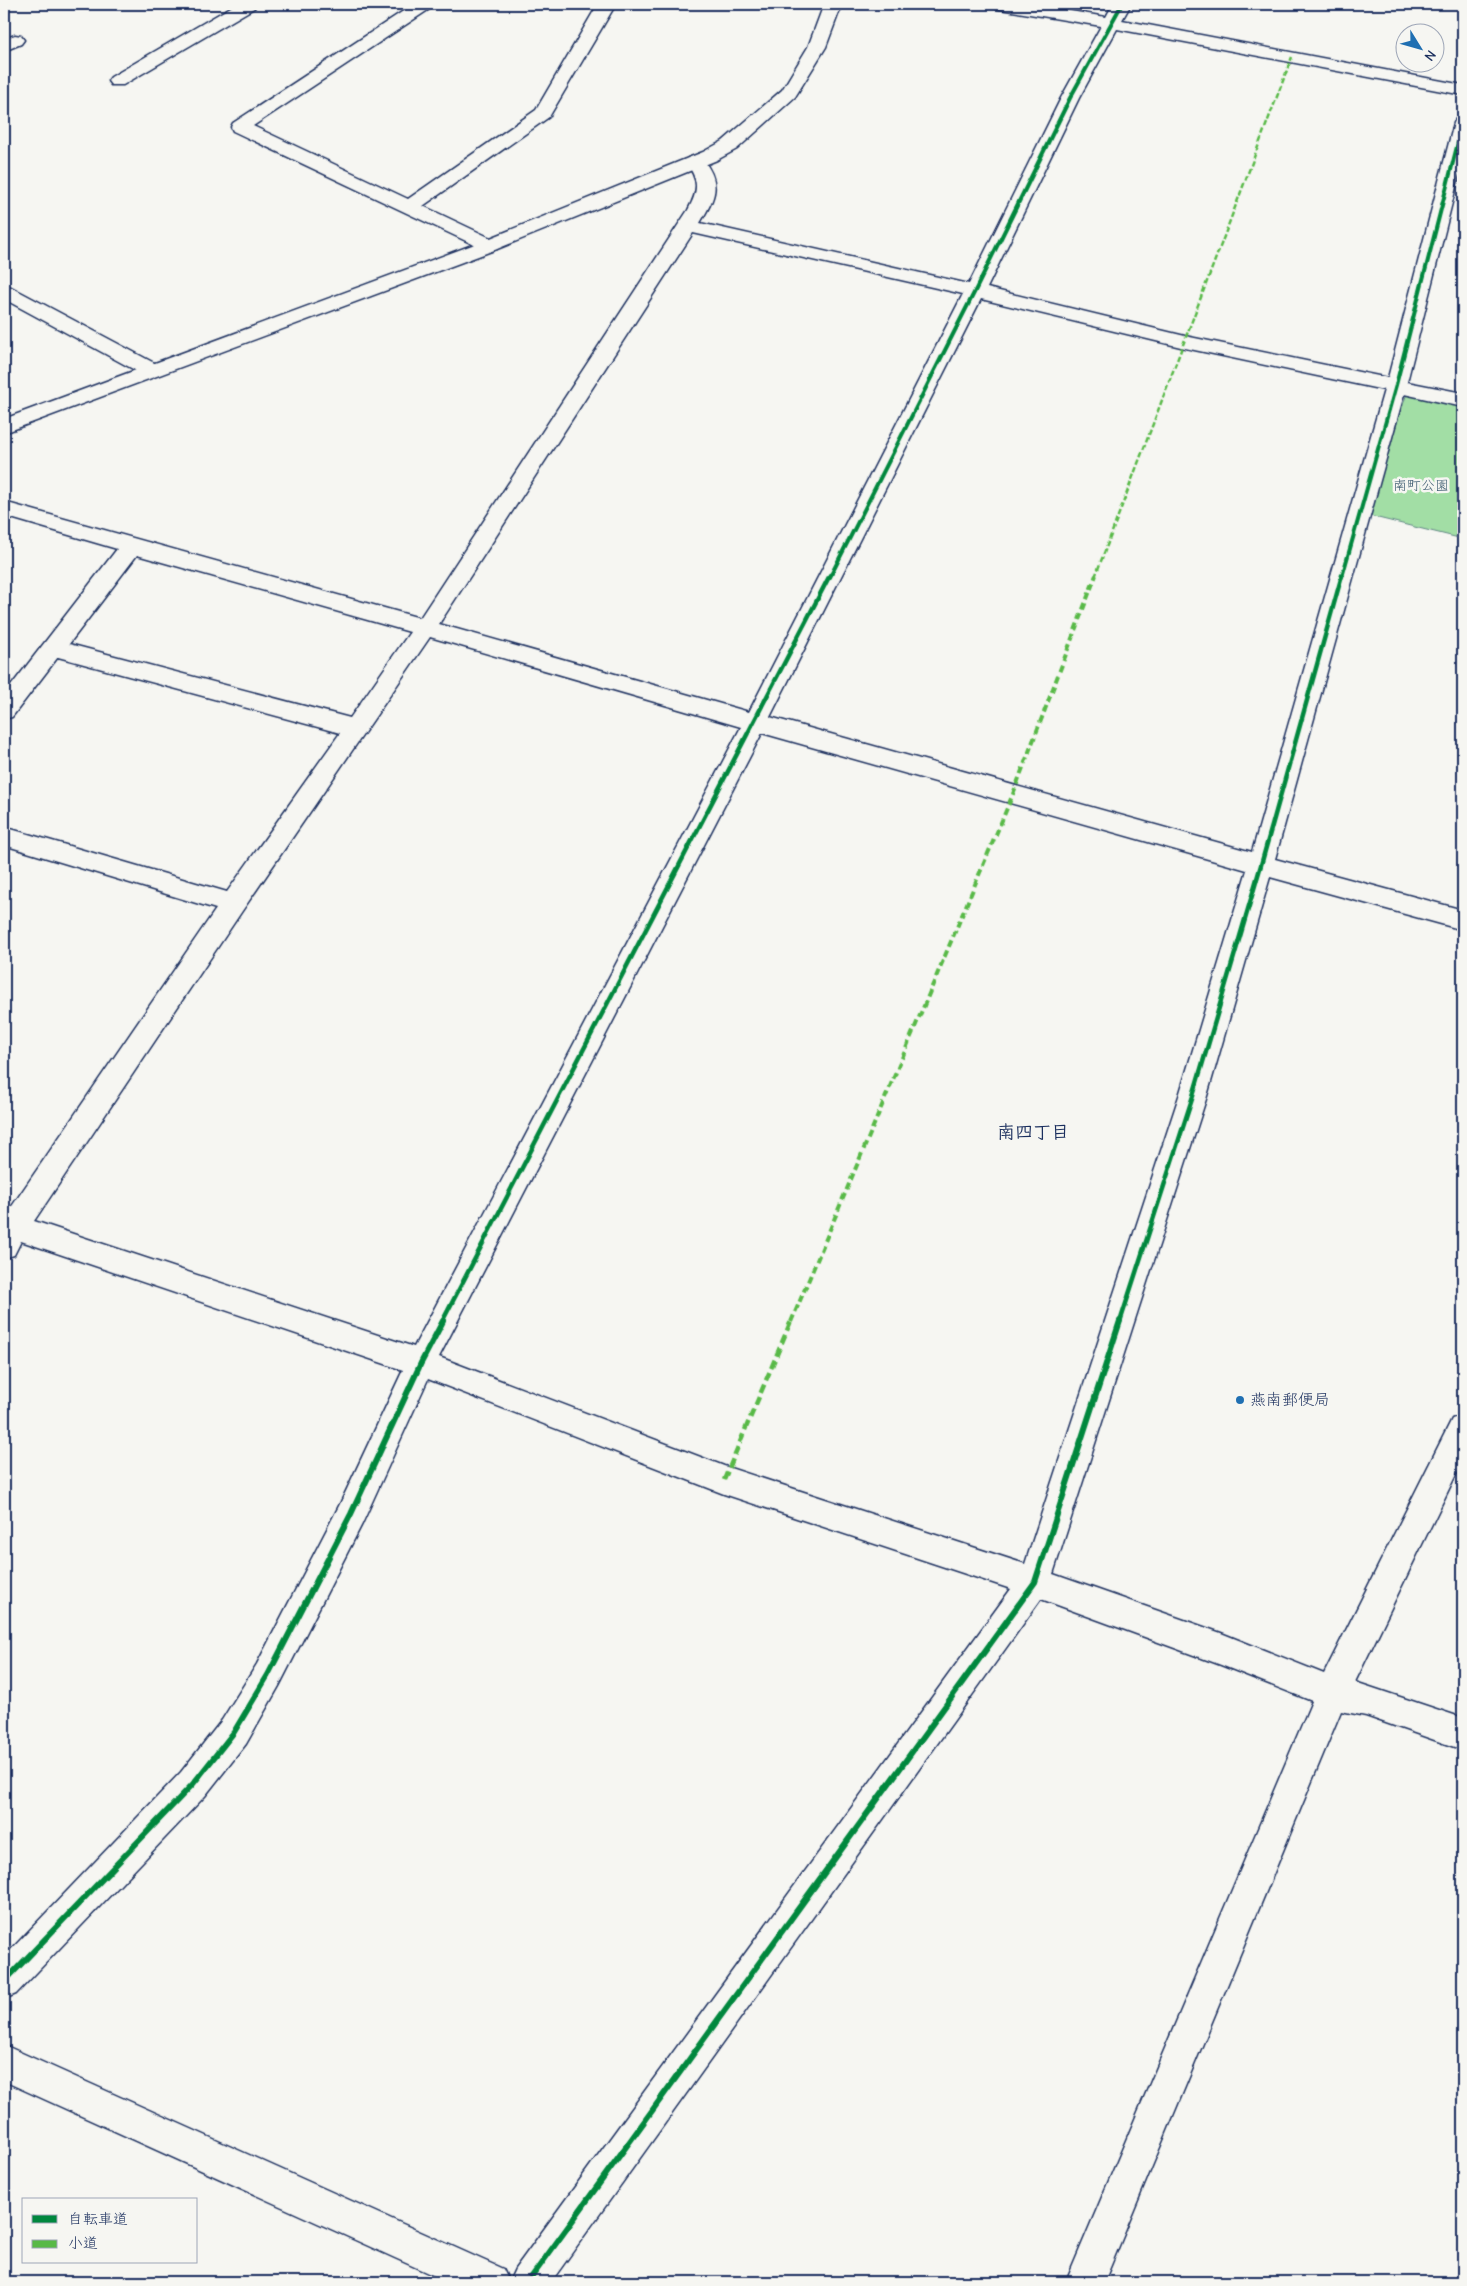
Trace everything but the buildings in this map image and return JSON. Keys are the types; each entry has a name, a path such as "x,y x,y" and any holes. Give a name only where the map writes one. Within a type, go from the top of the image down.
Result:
{"street":[{"path":"117,81 248,4"},
{"path":"425,4 240,127 490,245"},
{"path":"409,207 543,113 607,4"},
{"path":"4,426 490,245 695,162 730,144 788,94 817,46 834,4"},
{"path":"1000,4 1112,23 1463,90"},
{"path":"4,1982 194,1784 234,1732 268,1675 351,1514 421,1363 755,723 975,291 1070,98 1122,4"},
{"path":"528,2282 1035,1582 1193,1096 1261,865 1396,385 1463,123"},
{"path":"695,162 704,172 707,183 702,203 688,226 425,628 7,1232 421,1363 724,1480 1035,1582 1222,1649 1332,1694 1366,1700 1463,1734"},
{"path":"688,226 975,291 1185,342 1463,400"},
{"path":"4,290 152,370"},
{"path":"4,509 131,547 425,628 755,723 1463,920"},
{"path":"4,711 131,547"},
{"path":"53,648 355,728"},
{"path":"4,836 233,904"},
{"path":"1085,2282 1332,1694 1463,1429"},
{"path":"4,2063 490,2282"}],"green space":[{"name":"南町公園","path":"1407,393 1463,406 1463,539 1366,515"}],"marked path":[{"path":"724,1480 1013,794 1292,57"}],"cycle path":[{"path":"4,1982 193,1784 234,1732 268,1675 351,1514 421,1363 755,723 975,291 1070,98 1122,4"},
{"path":"528,2282 1035,1582 1193,1096 1261,865 1396,385 1463,123"}],"place":[{"name":"燕南郵便局","path":"1240,1400"}],"district":[{"name":"南四丁目","path":"1033,1132"}]}
